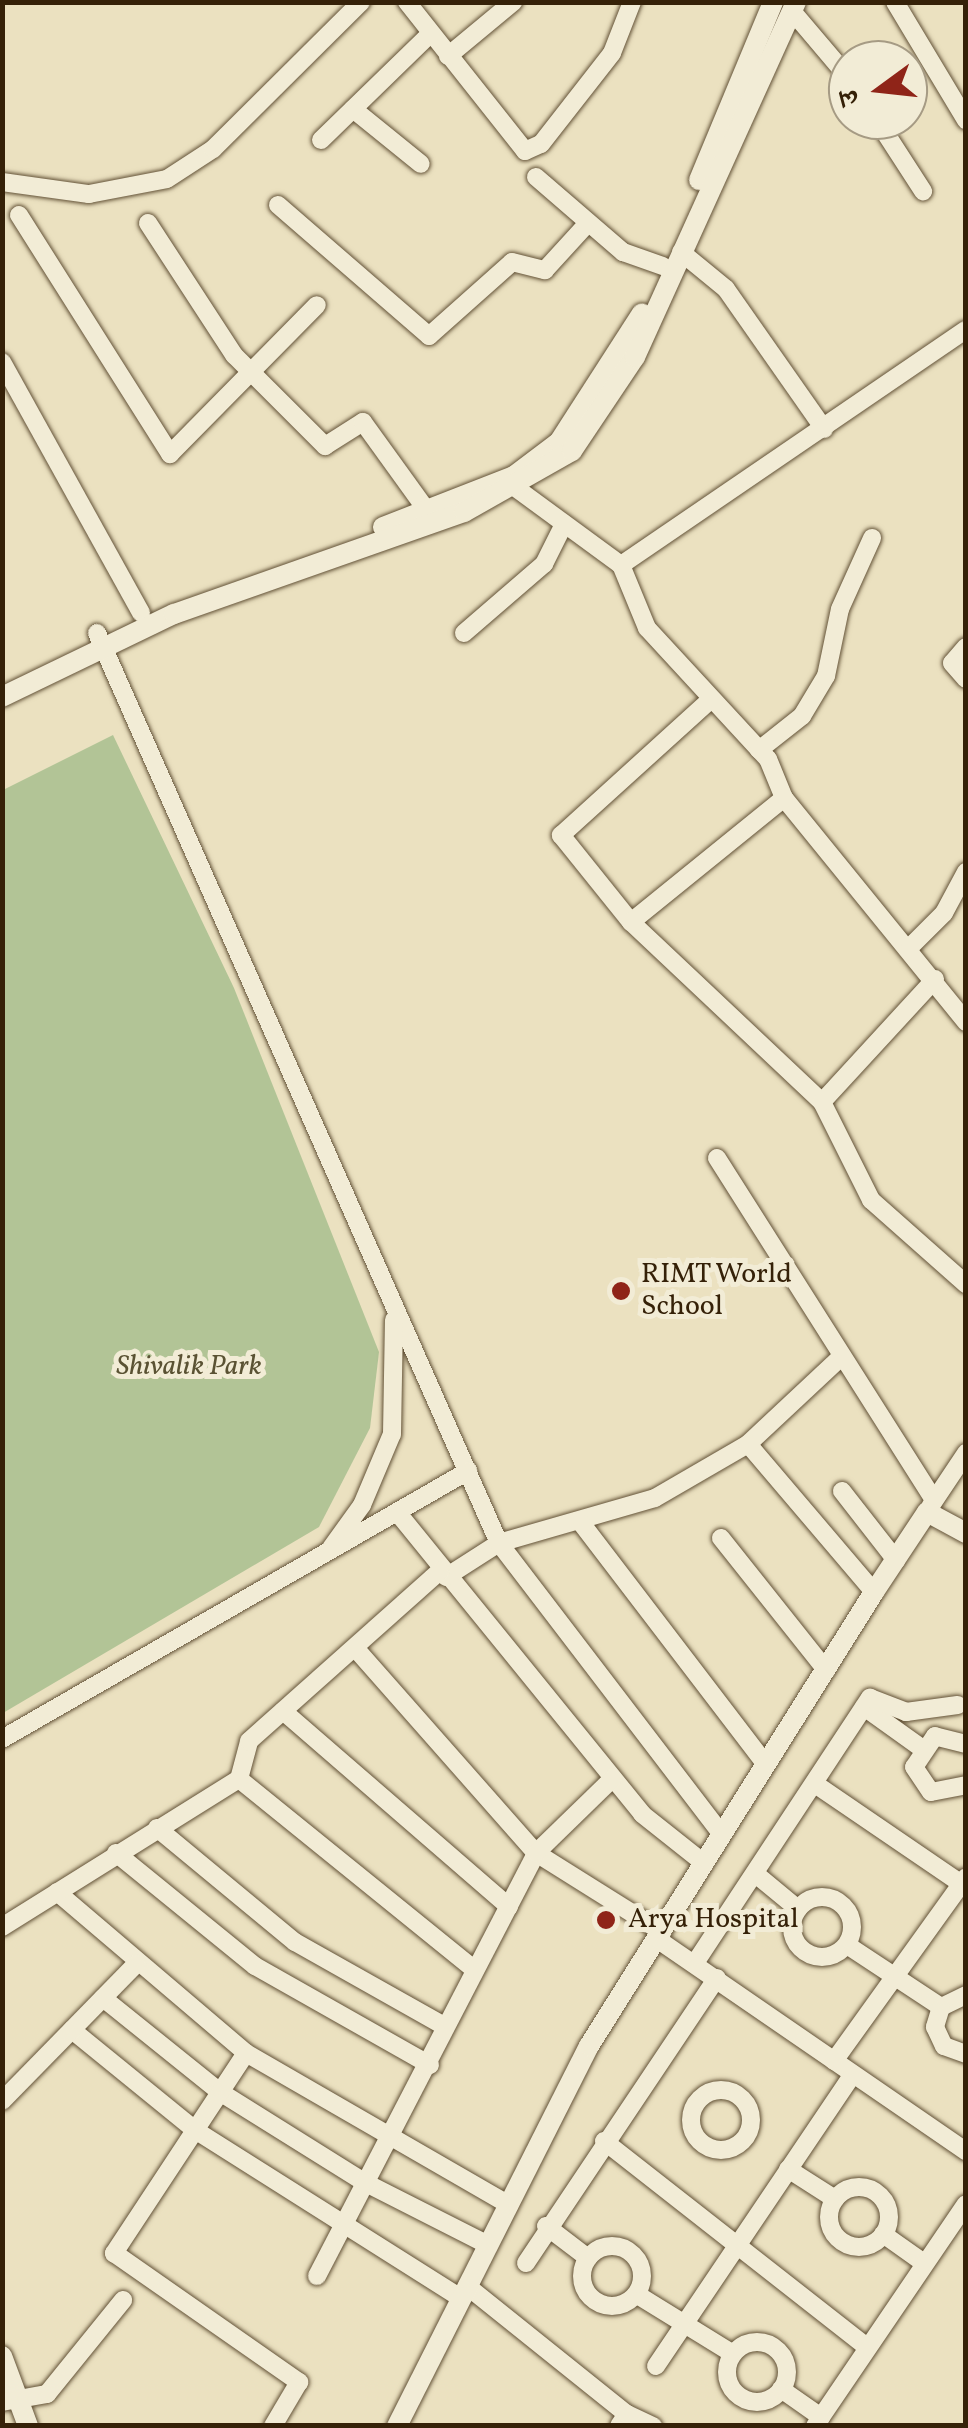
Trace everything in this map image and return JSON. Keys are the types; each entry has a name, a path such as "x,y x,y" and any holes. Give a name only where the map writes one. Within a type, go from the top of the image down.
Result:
{"street":[{"path":"2,182 89,194 166,179 214,149 362,2"},
{"path":"408,2 448,56 533,151 612,53 632,2"},
{"path":"448,56 513,2"},
{"path":"896,2 966,120"},
{"path":"787,5 828,53"},
{"path":"2,697 141,613 516,488 572,452 608,409 681,252 787,5"},
{"path":"2,681 100,639 433,515 514,476 559,442 592,404 663,266 787,5"},
{"path":"321,140 431,33"},
{"path":"353,109 422,164"},
{"path":"889,140 922,191"},
{"path":"536,177 587,224 663,266"},
{"path":"278,205 429,336 512,262 545,270 587,224"},
{"path":"18,215 166,452 317,305"},
{"path":"148,223 208,323 325,446 363,422 433,515"},
{"path":"681,252 726,289 824,429"},
{"path":"621,564 966,330"},
{"path":"2,362 141,613"},
{"path":"516,488 621,564 646,628 709,701 760,750 784,798 910,947 966,1022"},
{"path":"464,633 544,564 564,524"},
{"path":"760,750 802,716 826,676 840,609 872,538"},
{"path":"100,639 499,1543 722,1836"},
{"path":"966,647 952,663 966,679"},
{"path":"709,701 560,835 632,922 822,1102 872,1200 966,1284"},
{"path":"632,922 784,798"},
{"path":"910,947 944,913 966,872"},
{"path":"822,1102 934,979"},
{"path":"717,1158 931,1506 966,1533"},
{"path":"328,1552 362,1505 392,1434 392,1302"},
{"path":"2,1927 239,1780 248,1740 443,1574 499,1543 582,1524 654,1498 748,1444 841,1357"},
{"path":"748,1444 874,1592"},
{"path":"398,2426 589,2046 874,1592 966,1453"},
{"path":"2,1739 468,1472"},
{"path":"842,1492 896,1560"},
{"path":"397,1512 443,1574 613,1778 705,1864"},
{"path":"582,1524 766,1766"},
{"path":"721,1538 826,1670"},
{"path":"356,1649 536,1854 659,1935 966,2152"},
{"path":"695,1963 818,1786 864,1706 880,1696 906,1712 958,1705"},
{"path":"864,1706 920,1747"},
{"path":"283,1712 509,1907"},
{"path":"966,1744 944,1735 920,1747 914,1767 922,1786 941,1795 966,1785"},
{"path":"318,2276 386,2136 430,2066 444,2026 536,1854 613,1778"},
{"path":"239,1780 474,1969"},
{"path":"818,1786 964,1882 834,2061"},
{"path":"157,1828 296,1942 444,2026"},
{"path":"116,1853 255,1966 430,2066"},
{"path":"758,1876 798,1909"},
{"path":"57,1892 136,1964 246,2053 508,2205"},
{"path":"816,1897 836,1900 850,1914 847,1944 822,1957 805,1951 792,1927 798,1909 816,1897"},
{"path":"847,1944 941,2007"},
{"path":"2,2101 136,1964"},
{"path":"526,2264 546,2226 717,1978"},
{"path":"941,2007 966,1995"},
{"path":"103,1998 220,2092 364,2182 488,2245"},
{"path":"941,2007 938,2037 966,2054"},
{"path":"72,2030 195,2130 464,2292 624,2420 653,2426"},
{"path":"246,2053 114,2252 299,2382 273,2426"},
{"path":"656,2366 853,2074"},
{"path":"604,2142 868,2348"},
{"path":"788,2169 835,2199"},
{"path":"850,2188 877,2192 889,2217 884,2234 866,2246 846,2244 832,2229 835,2199 850,2188"},
{"path":"781,2390 818,2421 966,2204"},
{"path":"546,2226 588,2258 590,2297 609,2306 636,2294 642,2276 630,2252 603,2248 588,2258"},
{"path":"884,2234 924,2264"},
{"path":"636,2294 732,2354"},
{"path":"10,2401 47,2394 123,2300"},
{"path":"757,2342 774,2347 787,2372 781,2390 764,2401 744,2399 729,2384 732,2354 757,2342"},
{"path":"2,2356 10,2401 28,2426"}],"green space":[{"name":"Shivalik Park","path":"113,735 234,988 379,1352 370,1428 319,1527 3,1713 3,790"}],"place":[{"name":"RIMT World School","path":"621,1291"},
{"name":"Arya Hospital","path":"606,1920"}]}
